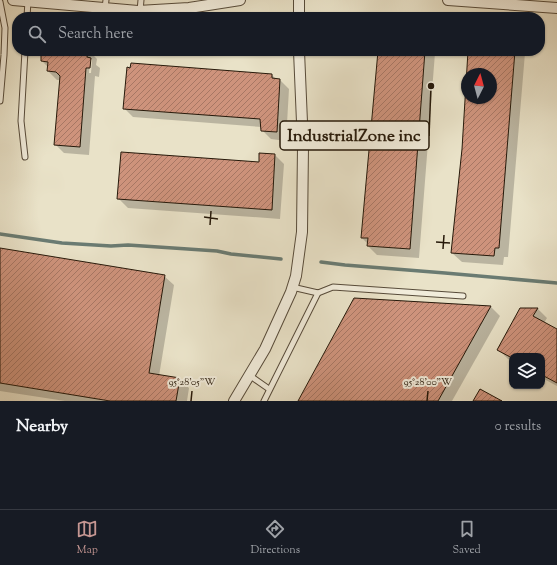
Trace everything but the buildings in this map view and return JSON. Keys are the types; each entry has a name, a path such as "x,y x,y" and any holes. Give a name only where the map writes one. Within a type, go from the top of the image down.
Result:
{"street":[{"path":"13,0 105,4 140,11 189,8 235,0"},
{"path":"299,0 299,12"},
{"path":"448,0 557,8"},
{"path":"234,401 265,349 291,292 296,276 302,232 303,146 299,56"}],"lane":[{"path":"140,11 142,0"},
{"path":"27,12 28,1"},
{"path":"0,2 4,28 4,55 0,101"},
{"path":"25,56 21,121 25,157"},
{"path":"292,287 318,293 333,287 463,296"},
{"path":"264,401 318,293"},
{"path":"249,375 270,389"}],"waterway":[{"path":"0,234 62,243 111,246 128,245 217,251 231,254 281,259"},
{"path":"321,262 557,283"}],"place":[{"name":"IndustrialZone inc","path":"431,86"}]}
